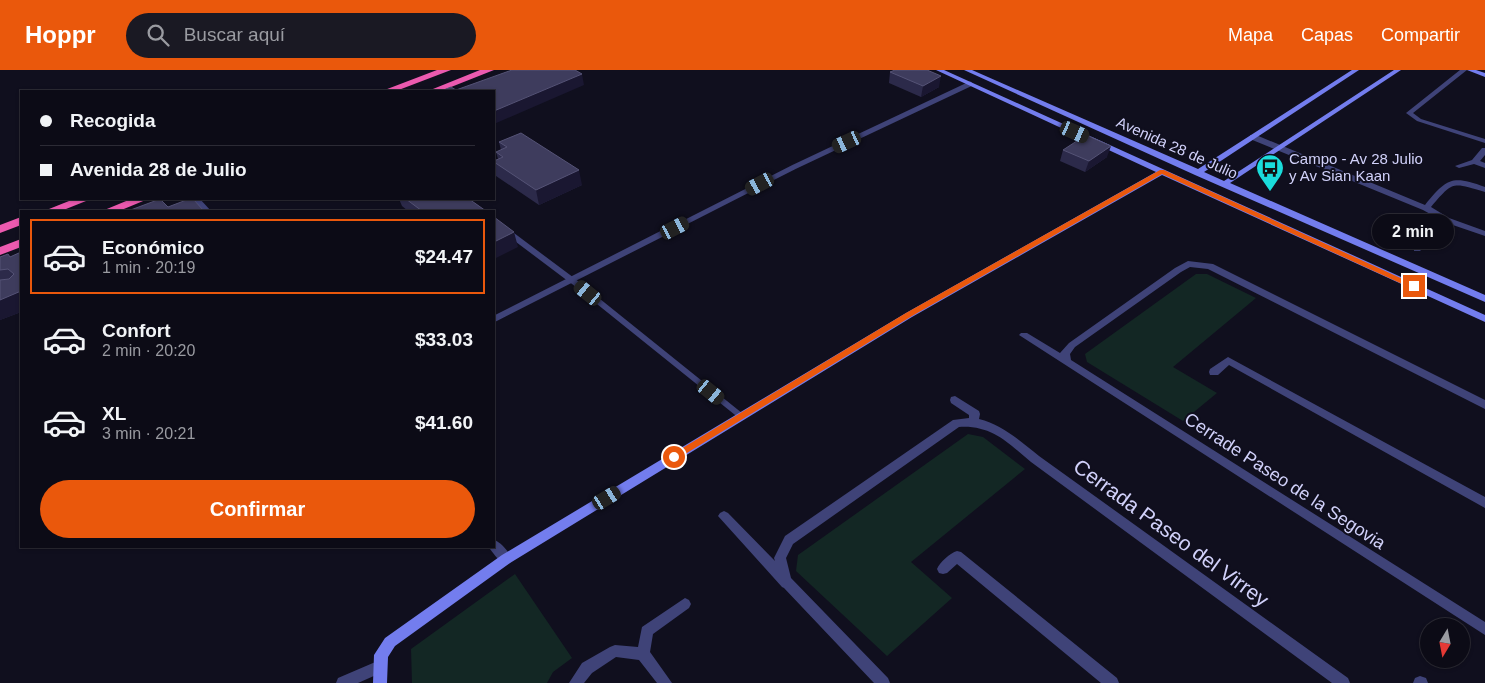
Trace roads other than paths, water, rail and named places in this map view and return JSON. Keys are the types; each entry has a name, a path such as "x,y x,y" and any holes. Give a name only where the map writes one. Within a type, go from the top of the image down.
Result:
{"highway":[{"path":"394,90 446,70"},
{"path":"436,90 489,70"},
{"path":"53,210 82,200"},
{"path":"111,210 139,200"},
{"path":"0,229 20,221"},
{"path":"0,251 20,243"}],"main road":[{"name":"Avenida 28 de Julio","path":"939,70 1485,318"},
{"name":"Avenida 28 de Julio","path":"967,70 1485,299"},
{"path":"1198,173 1355,70"},
{"path":"1224,184 1398,70"},
{"path":"1470,70 1485,75"},
{"path":"1040,116 1039,114 1042,110 1054,109"},
{"path":"380,683 381,661 390,642 506,559 909,315 1162,172"},
{"path":"1414,286 1430,286 1432,280 1426,273"}],"street":[{"path":"1464,70 1409,114 1419,120 1485,141"},
{"path":"1253,137 1426,208 1446,220 1485,234"},
{"path":"1475,162 1485,150"},
{"path":"1459,166 1475,162 1485,166"},
{"path":"1426,208 1448,183 1460,180 1485,190"},
{"path":"197,200 206,210"},
{"path":"1417,249 1446,220"},
{"path":"1066,361 1065,353 1072,345 1178,270 1188,264 1210,266 1485,405"},
{"name":"Cerrade Paseo de la Segovia","path":"1024,335 1485,629"},
{"path":"1214,372 1228,360 1485,503"},
{"path":"786,583 780,558 789,540 957,423 973,421 975,414 954,400"},
{"name":"Cerrada Paseo del Virrey","path":"973,421 994,426 1035,459 1343,683"},
{"path":"724,516 883,683"},
{"path":"495,546 506,559"},
{"path":"943,569 957,556 1112,683"},
{"path":"643,654 647,631 685,604"},
{"path":"576,683 587,668 615,651 643,654 665,683"},
{"path":"343,683 381,661"}],"lane":[{"path":"495,319 794,166 970,84"},
{"path":"495,223 573,280 741,416"}],"place":[{"name":"Campo - Av 28 Julio y Av Sian Kaan","path":"1270,192"}]}
